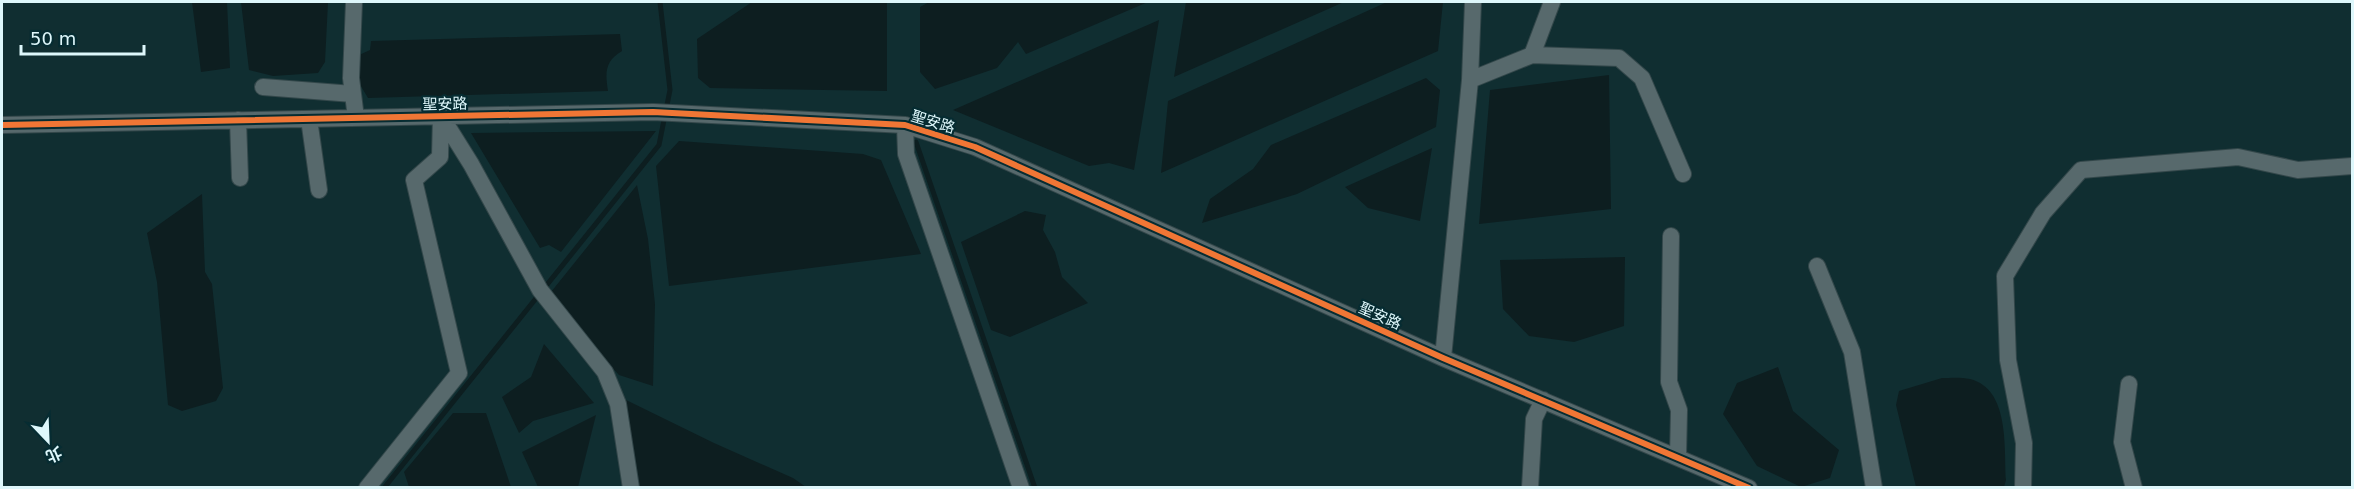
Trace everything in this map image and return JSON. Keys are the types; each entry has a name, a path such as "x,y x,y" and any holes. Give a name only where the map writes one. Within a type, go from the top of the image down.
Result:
{"street":[{"path":"354,2 353,94 356,118"},
{"path":"1443,358 1470,80 1473,2"},
{"path":"1532,55 1552,2"},
{"path":"1470,80 1532,55 1619,58 1642,78 1683,174"},
{"path":"263,87 353,94"},
{"name":"聖安路","path":"2,125 653,112 905,124 975,147 1443,358 1749,488"},
{"path":"441,116 471,164 540,290 605,372 618,404 630,487"},
{"path":"367,488 459,373 414,180 440,157 441,116"},
{"path":"309,119 319,190"},
{"path":"238,120 240,178"},
{"path":"905,124 906,154 1021,488"},
{"path":"2022,488 2024,443 2008,360 2005,276 2043,213 2081,170 2238,157 2298,170 2352,166"},
{"path":"1671,236 1669,382 1679,410 1678,458"},
{"path":"1817,266 1852,352 1874,488"},
{"path":"2129,384 2122,442 2134,488"},
{"path":"1530,488 1534,419 1543,400"}],"shaded area":[{"path":"192,2 227,2 230,68 201,72"},
{"path":"241,2 328,2 325,62 318,73 273,76 249,70"},
{"path":"752,2 887,2 887,91 710,88 698,78 697,39"},
{"path":"929,2 1148,2 1026,54 1018,42 997,68 935,89 920,72 920,7"},
{"path":"1186,2 1344,2 1174,77"},
{"path":"1387,2 1443,2 1438,51 1161,173 1168,101"},
{"path":"1159,20 1134,170 1109,163 1089,166 953,110"},
{"path":"620,34 622,51 609,63 608,91 368,98 359,83 357,56 370,50 371,41"},
{"path":"1609,75 1611,209 1479,224 1490,90"},
{"path":"1426,78 1440,90 1436,127 1297,194 1202,223 1210,199 1253,169 1271,145"},
{"path":"656,131 561,252 549,245 540,248 471,133"},
{"path":"679,141 863,154 881,160 921,254 669,286 656,166"},
{"path":"1432,148 1420,221 1368,208 1345,187"},
{"path":"637,185 648,239 655,304 653,386 619,375 547,297"},
{"path":"202,194 205,272 212,284 223,388 216,401 182,411 168,405 157,282 147,233"},
{"path":"1025,211 1046,215 1043,230 1055,252 1062,277 1088,303 1010,337 991,330 961,242"},
{"path":"1625,257 1624,326 1574,342 1529,336 1503,309 1500,260"},
{"path":"544,344 594,403 533,421 519,433 502,397 531,377"},
{"path":"1778,367 1793,411 1839,450 1830,478 1801,487 1757,466 1723,414 1737,383"},
{"path":"1942,378 1970,379 1983,385 1992,394 2002,421 2006,480 2004,487 1916,487 1896,405 1899,391"},
{"path":"622,398 793,478 806,487 633,487"},
{"path":"453,413 486,413 511,487 409,487 404,472"},
{"path":"596,415 578,487 538,487 522,452"}],"waterway":[{"path":"384,488 659,145 670,90 660,2"},
{"path":"916,142 1035,488"}],"cycle path":[{"path":"2,125 653,112 905,125 975,147 1443,358 1749,488"}]}
